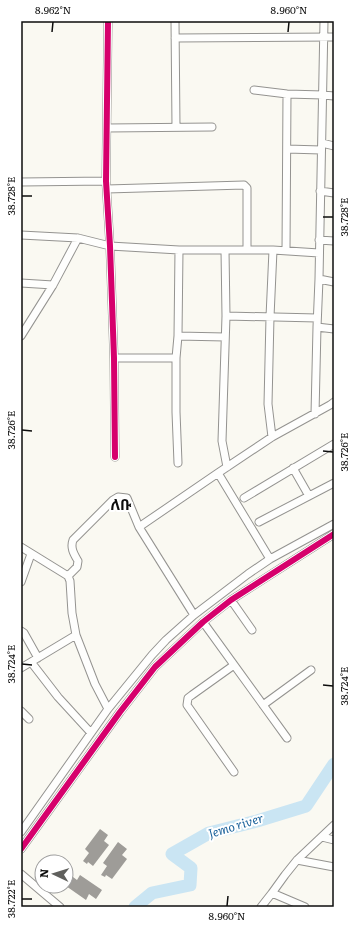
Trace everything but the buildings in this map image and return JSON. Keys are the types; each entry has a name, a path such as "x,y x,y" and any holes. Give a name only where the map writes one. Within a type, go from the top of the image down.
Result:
{"street":[{"path":"108,21 106,185 114,358 115,457"},
{"path":"175,21 176,127"},
{"path":"315,414 324,21"},
{"path":"175,38 334,37"},
{"path":"254,90 287,94 323,94 334,96"},
{"path":"286,251 287,94"},
{"path":"107,128 212,127"},
{"path":"287,149 334,146"},
{"path":"21,182 106,185 244,185 247,188 247,250"},
{"path":"320,191 334,193"},
{"path":"21,235 78,238 110,246 179,250 273,250 319,253"},
{"path":"21,336 53,285 78,238"},
{"path":"319,240 334,241"},
{"path":"178,463 176,358 178,336 179,250"},
{"path":"225,250 226,316 222,441 227,467"},
{"path":"272,437 268,404 273,250"},
{"path":"319,279 334,282"},
{"path":"21,283 53,285"},
{"path":"226,316 317,318"},
{"path":"317,327 334,329"},
{"path":"178,336 225,337"},
{"path":"114,358 176,358"},
{"path":"139,527 272,437 334,402"},
{"path":"244,498 334,444"},
{"path":"293,468 309,496"},
{"path":"218,473 270,559"},
{"path":"259,522 334,483"},
{"path":"68,576 77,566 78,561 73,553 71,544 73,540 113,500 118,497 128,498 139,527 194,615"},
{"path":"21,832 108,708 166,640 194,615 248,574 270,559 334,524"},
{"path":"21,849 120,712 155,667 204,622 231,600 334,535"},
{"path":"21,547 68,576 70,581 72,613 76,635 95,684 108,708"},
{"path":"21,582 31,554"},
{"path":"231,600 252,630"},
{"path":"204,622 287,738"},
{"path":"21,631 38,658"},
{"path":"21,668 76,635"},
{"path":"31,662 58,697 91,733"},
{"path":"234,665 188,698 187,705 234,772"},
{"path":"263,705 311,670"},
{"path":"21,711 29,719"},
{"path":"67,767 76,773"},
{"path":"261,907 297,860 334,826"},
{"path":"322,837 334,840"},
{"path":"297,860 334,867"},
{"path":"21,874 60,907"},
{"path":"272,893 305,907"}],"waterway":[{"name":"Jemo river","path":"135,907 152,893 190,885 191,868 172,854 209,833 257,821 306,806 334,764"}],"cycle path":[{"path":"108,21 106,181 114,358 115,457"},
{"path":"21,849 120,712 155,667 203,622 231,600 334,534"}],"district":[{"name":"ለቡ","path":"121,505"}]}
